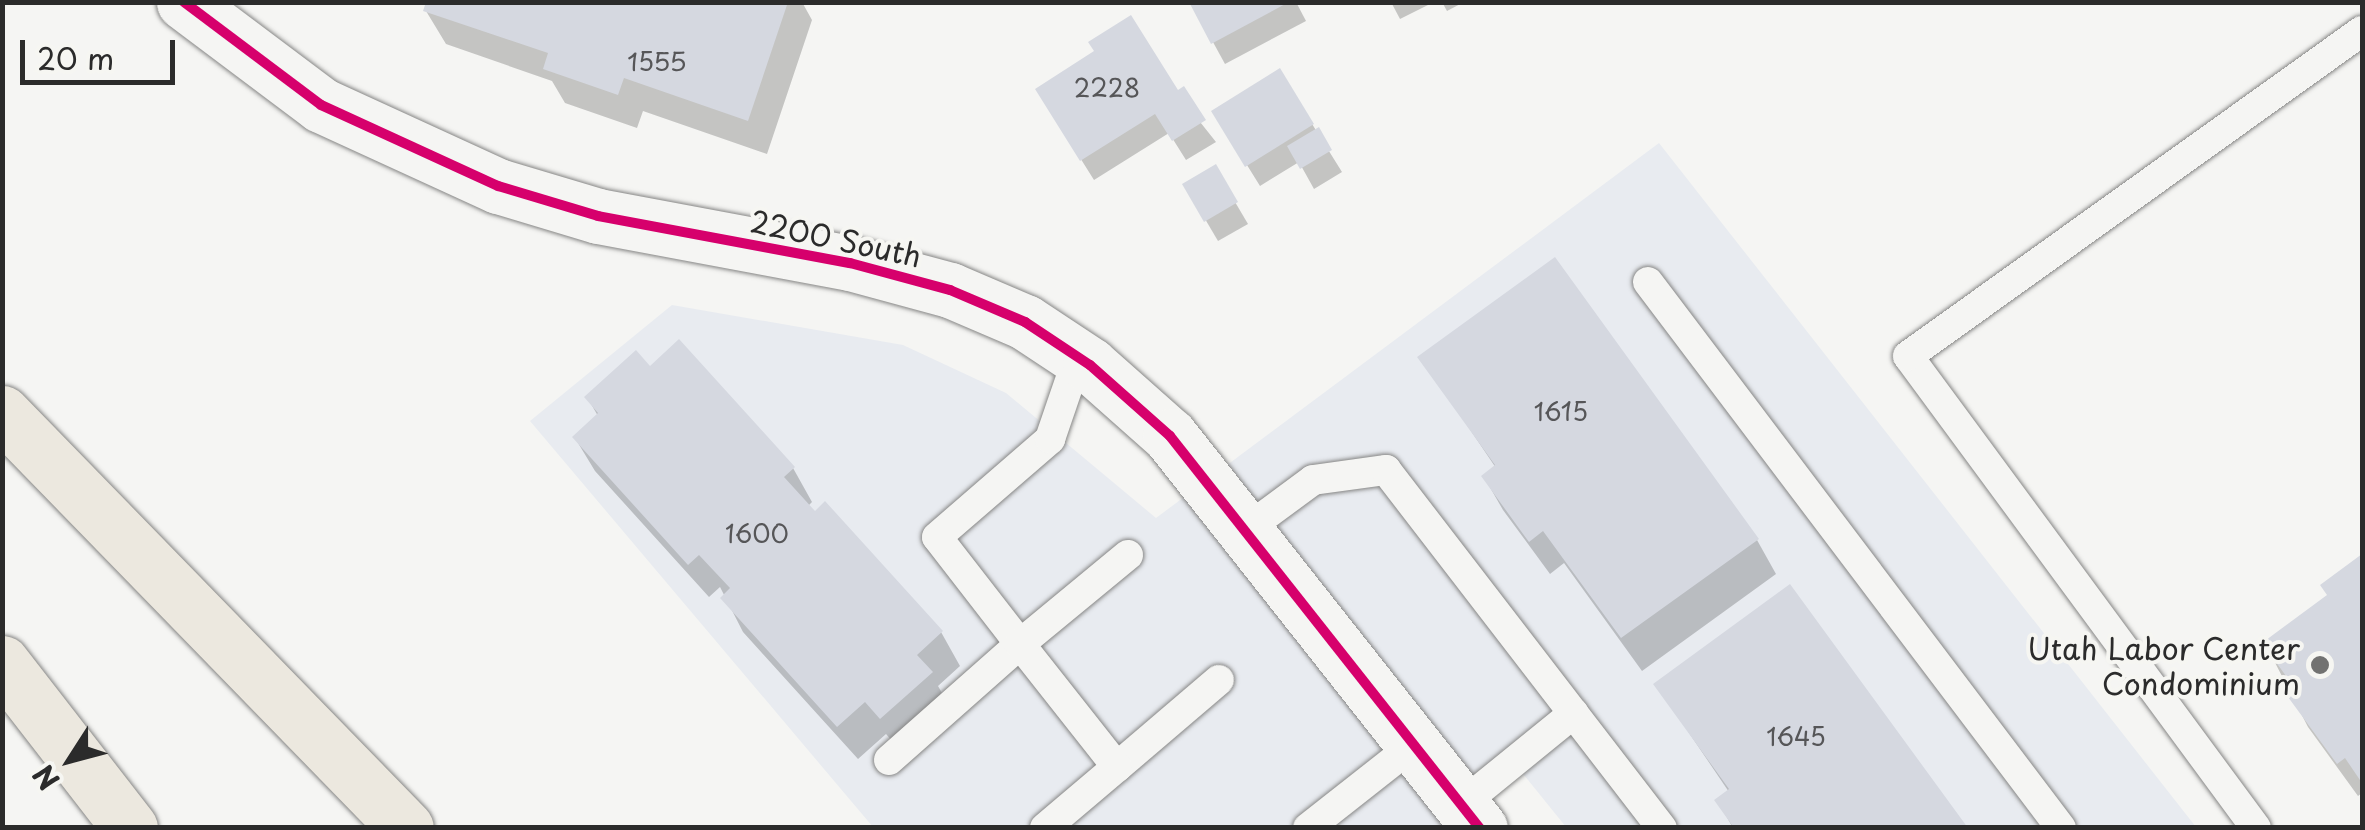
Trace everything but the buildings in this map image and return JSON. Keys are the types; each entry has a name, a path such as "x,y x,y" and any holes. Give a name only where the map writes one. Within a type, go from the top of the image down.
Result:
{"highway":[{"path":"2,413 406,828"},
{"path":"2,663 130,828"}],"street":[{"name":"2200 South","path":"184,2 321,105 498,186 598,216 850,262 950,290 1025,322 1078,358 1170,436 1248,528 1471,816"}],"lane":[{"path":"2256,828 1908,356 2362,31"},
{"path":"1648,282 2062,828"},
{"path":"1078,358 1050,440 938,537 1118,767"},
{"path":"1248,528 1313,480 1386,470 1662,828"},
{"path":"890,760 1020,644 1128,555"},
{"path":"1045,828 1219,680"},
{"path":"1471,816 1574,713"},
{"path":"1308,828 1416,743"}],"shaded area":[{"path":"1659,143 2196,827 1566,827 1520,770 1447,827 873,827 530,421 672,305 903,345 1006,393 1156,518"}],"cycle path":[{"path":"184,2 321,105 498,186 598,216 850,263 950,290 1025,322 1090,365 1170,436 1480,828"}],"place":[{"name":"Utah Labor Center Condominium","path":"2320,665"}]}
